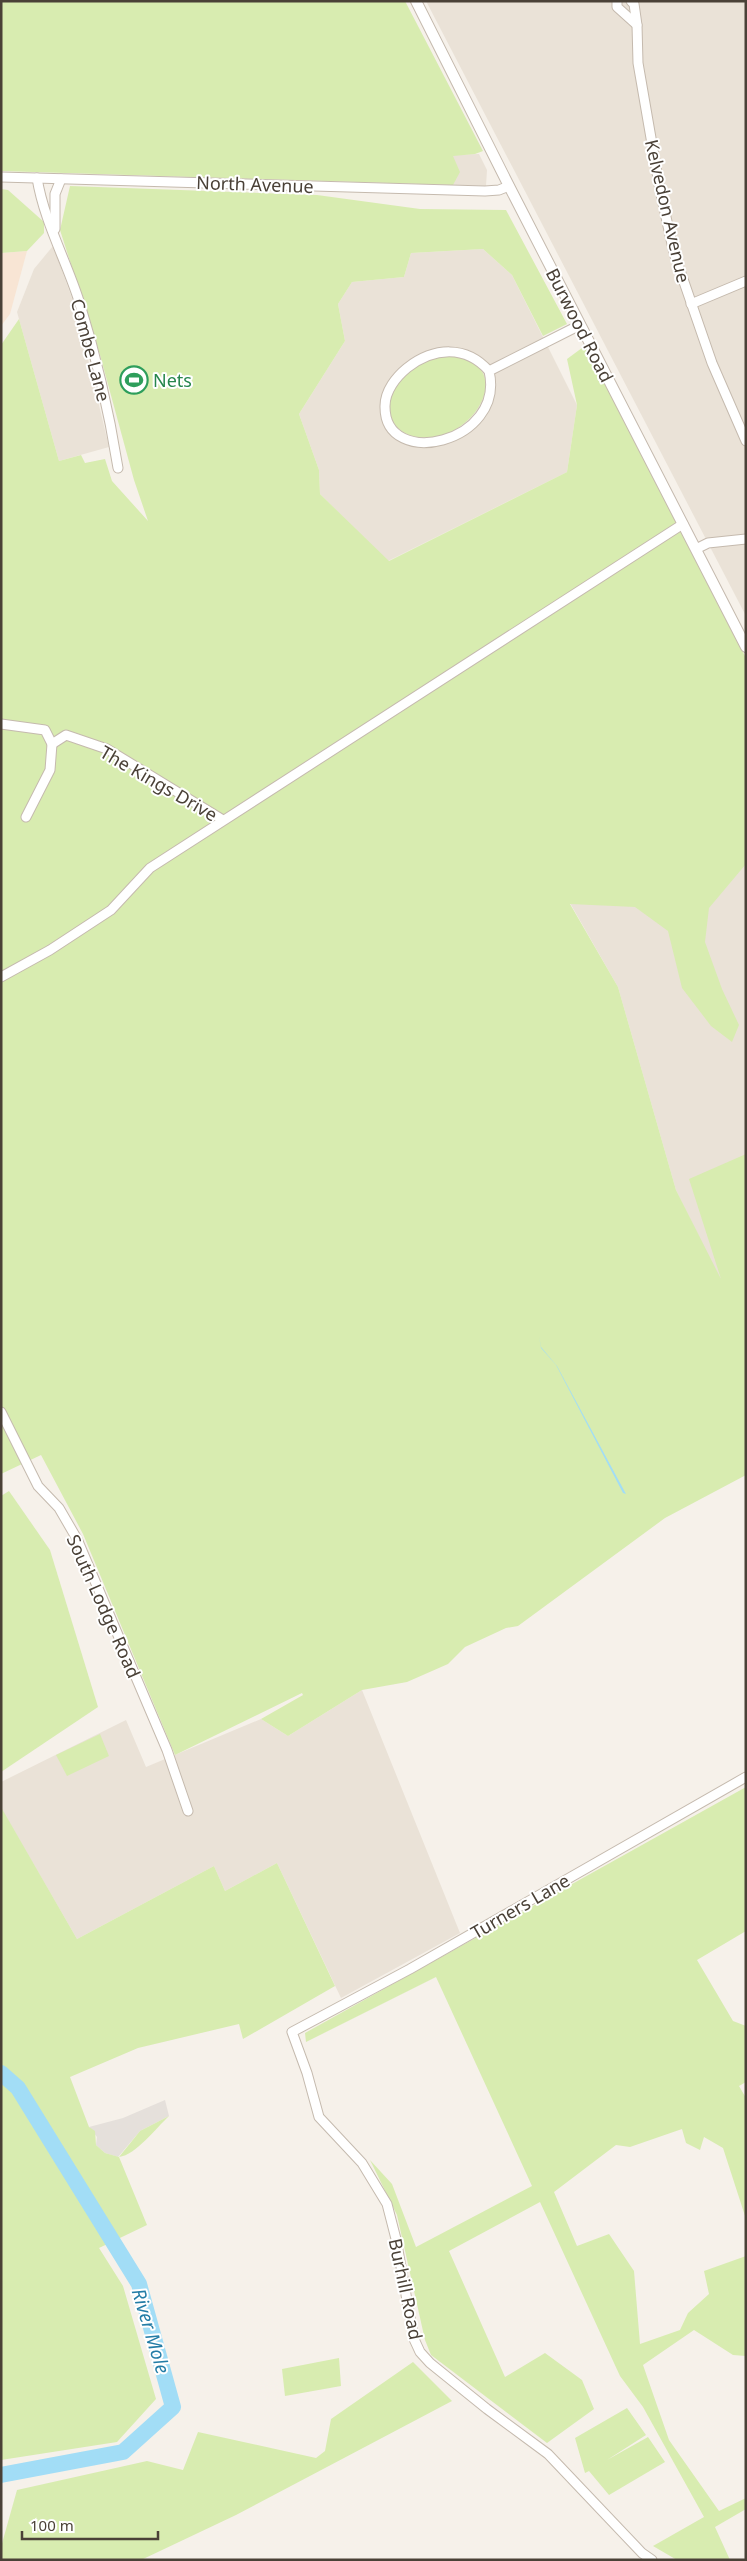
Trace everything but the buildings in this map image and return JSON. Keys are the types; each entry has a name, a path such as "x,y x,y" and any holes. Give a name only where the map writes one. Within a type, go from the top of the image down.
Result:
{"street":[{"name":"Burwood Road","path":"416,1 508,186 746,647"},
{"path":"618,1 618,7 637,25"},
{"name":"Kelvedon Avenue","path":"631,1 634,4 637,25 638,63 660,190 676,260 712,363 746,441"},
{"name":"North Avenue","path":"1,177 496,191 508,186"},
{"name":"Combe Lane","path":"37,178 41,203 55,234 84,319 112,432 118,468"},
{"name":"Combe Lane","path":"55,234 55,194 61,179"},
{"path":"690,304 746,282"},
{"path":"489,371 580,325"},
{"path":"443,352 461,353 476,358 489,371 491,388 487,405 476,421 459,434 444,440 420,442 405,438 390,425 385,403 390,388 400,374 420,359 443,352"},
{"path":"1,977 50,950 111,910 150,868 683,524"},
{"path":"696,549 708,543 746,539"},
{"name":"The Kings Drive","path":"1,724 45,730 107,749 224,820"},
{"path":"26,817 50,770 52,744 45,730"},
{"path":"52,744 66,735"},
{"name":"South Lodge Road","path":"1,1412 38,1486 59,1508 80,1547 167,1750 188,1810"},
{"name":"Turners Lane","path":"292,2032 410,1969 746,1778"},
{"name":"Burhill Road","path":"292,2032 308,2073 319,2117 338,2140 362,2163 386,2204 396,2239 414,2339 420,2352 430,2363 487,2409 548,2454 642,2553 652,2560"}],"shaded area":[{"path":"426,1 746,1 746,616"},
{"path":"479,154 487,170 486,186 432,184 436,155"},
{"path":"53,246 76,309 109,447 59,461 17,312 34,269"},
{"path":"483,249 512,275 577,405 567,472 388,561 320,494 319,470 299,414 345,341 338,304 352,282 404,277 411,253"},
{"path":"27,251 10,314 1,326 1,253"},
{"path":"746,855 746,1273 722,1283 676,1190 618,987 570,903"},
{"path":"362,1690 460,1933 341,1998 277,1863 225,1891 214,1866 77,1939 1,1808 1,1782 126,1720 146,1767 261,1719 288,1736"},
{"path":"165,2100 169,2116 140,2131 118,2157 105,2153 96,2145 97,2137 89,2127 123,2118"}],"green space":[{"path":"1,1 405,1 483,151 475,154 453,156 460,172 453,185 1,171"},
{"path":"70,186 317,195 420,209 506,210 567,324 543,336 512,275 483,249 411,253 404,277 352,282 338,304 345,341 299,414 319,470 320,494 389,561 567,472 577,405 567,359 586,345 746,658 746,864 709,908 705,942 722,989 739,1025 732,1042 711,1026 682,988 668,931 635,907 570,904 618,987 676,1190 721,1279 689,1179 746,1154 746,1475 665,1518 518,1626 506,1628 465,1647 448,1664 407,1682 362,1690 288,1736 261,1719 303,1695 302,1693 175,1755 83,1534 41,1455 1,1474 1,345 19,319 59,461 81,455 85,463 105,459 112,481 148,521 134,480 100,355 60,230"},
{"path":"1,189 8,190 44,222 44,233 27,251 1,253"},
{"path":"445,356 468,360 481,371 486,385 482,400 472,415 458,428 439,436 418,437 408,434 399,429 393,422 390,414 390,395 394,386 401,377 416,366"},
{"path":"9,1491 50,1550 98,1707 1,1772 1,1496"},
{"path":"100,1734 109,1756 67,1776 56,1755"},
{"path":"746,1787 746,1931 697,1960 733,2021 746,2026 746,2082 739,2086 746,2098 746,2219 723,2148 704,2137 700,2150 686,2143 682,2129 630,2147 616,2145 554,2192 577,2246 609,2234 634,2271 640,2344 680,2330 688,2313 709,2294 704,2271 746,2256 746,2356 733,2355 694,2330 643,2365 669,2440 719,2511 746,2498 746,2509 715,2527 730,2560 677,2560 653,2546 704,2517 643,2407 620,2376 540,2202 449,2251 505,2377 545,2353 582,2380 594,2409 547,2443 431,2355 425,2340 397,2215 370,2160 392,2184 416,2247 532,2186 436,1977 306,2042 305,2033"},
{"path":"1,1807 77,1939 214,1866 225,1891 277,1863 335,1986 243,2039 239,2024 138,2048 70,2077 89,2127 95,2131 96,2145 105,2153 119,2157 147,2225 99,2248 123,2286 156,2399 117,2442 1,2460"},
{"path":"169,2116 139,2146 119,2157 140,2131"},
{"path":"339,2358 341,2386 285,2396 282,2369"},
{"path":"413,2362 452,2401 236,2515 141,2560 1,2560 1,2547 17,2490 147,2461 183,2470 198,2432 316,2458 325,2451 331,2419"},
{"path":"627,2408 646,2435 607,2460 648,2437 665,2462 609,2495 589,2471 585,2473 575,2438"}],"water":[{"path":"539,1336 541,1347 557,1366 626,1494 623,1493 556,1365 541,1348"}],"waterway":[{"name":"River Mole","path":"1,2073 18,2088 139,2284 173,2407 123,2452 1,2475"}],"place":[{"name":"Nets","path":"134,380"}]}
